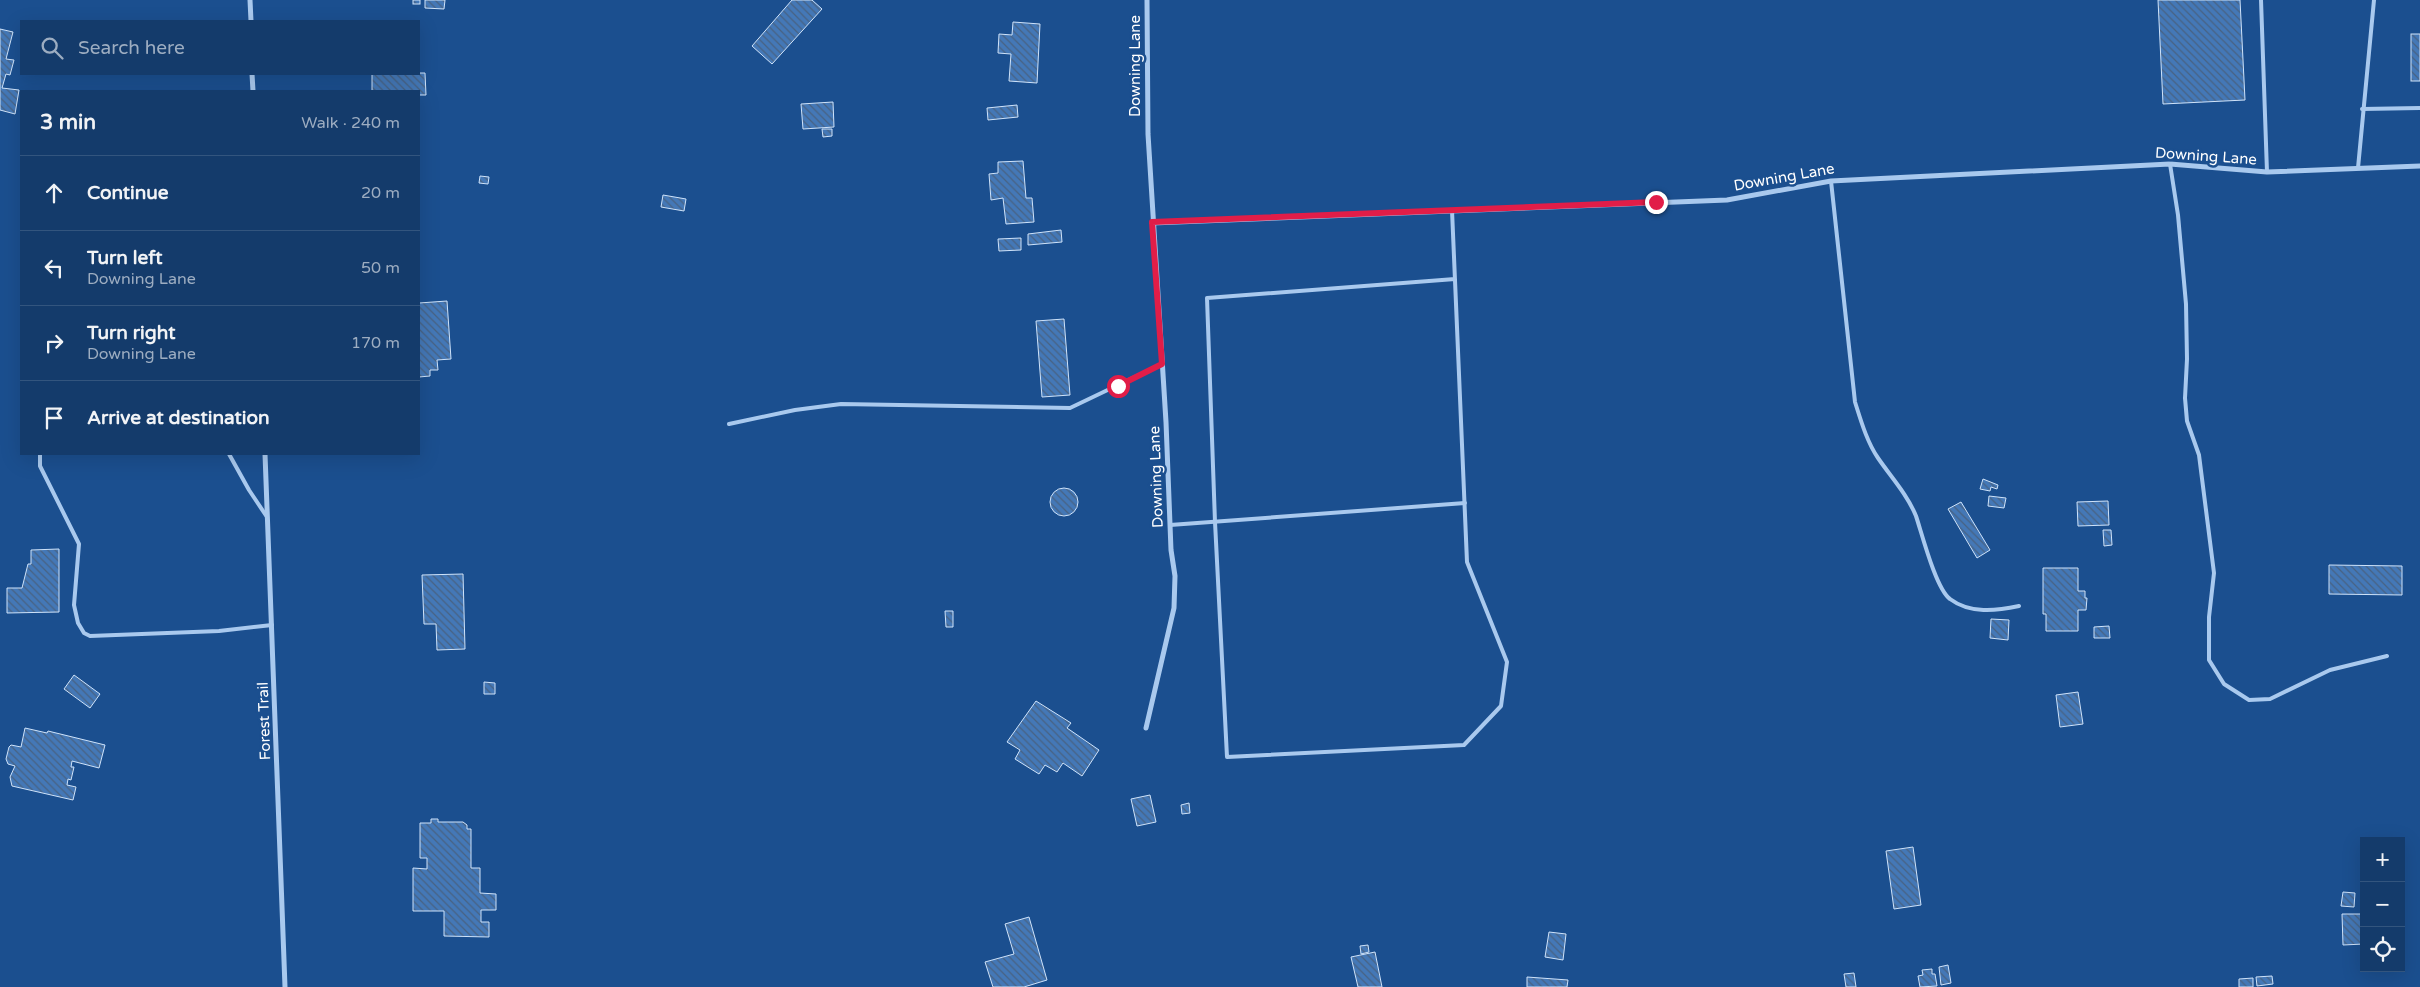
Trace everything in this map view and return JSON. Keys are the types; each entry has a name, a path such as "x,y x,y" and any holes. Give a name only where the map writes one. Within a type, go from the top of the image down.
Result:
{"street":[{"path":"250,0 251,20"},
{"name":"Downing Lane","path":"1146,0 1148,134 1152,222 1162,364 1171,550 1175,576 1174,608 1146,728"},
{"path":"252,75 253,90"},
{"name":"Downing Lane","path":"1152,222 1727,200 1831,180 2170,164 2267,172 2420,166"},
{"name":"Forest Trail","path":"265,455 285,987"}],"lane":[{"path":"2261,0 2267,172"},
{"path":"2358,168 2362,109 2374,0"},
{"path":"2362,109 2420,108"},
{"path":"2170,164 2178,215 2186,304 2188,359 2185,398 2187,421 2199,455 2214,573 2209,617 2209,660 2224,684 2249,700 2270,699 2330,670 2387,656"},
{"path":"1831,180 1855,402 1865,432 1877,457 1895,480 1915,513 1940,584 1948,599 1965,608 1993,611 2019,606"},
{"path":"1452,210 1465,503 1467,562 1507,662 1501,706 1464,746 1228,758 1215,522 1207,298 1455,279"},
{"path":"729,424 796,410 841,404 1070,408 1162,364"},
{"path":"40,455 40,466 79,544 74,605 78,623 84,633 90,636 219,631 272,625"},
{"path":"230,455 248,490 267,518"},
{"path":"1170,525 1465,503"}],"building":[{"path":"413,0 420,0 420,4 413,4"},
{"path":"425,0 445,0 444,9 425,8"},
{"path":"792,0 812,0 822,9 772,64 752,46"},
{"path":"2158,0 2240,0 2245,100 2163,104"},
{"path":"1013,22 1040,24 1037,83 1009,81 1011,54 998,53 999,34 1012,35"},
{"path":"0,29 13,32 6,59 14,60 10,75 6,74 2,88 19,90 15,114 0,110"},
{"path":"2411,34 2420,34 2420,81 2411,81"},
{"path":"420,73 425,73 426,95 420,95 420,90 372,90 372,75 420,75"},
{"path":"833,102 834,127 803,129 801,104"},
{"path":"1017,105 1018,117 988,120 987,108"},
{"path":"822,129 832,129 832,136 823,137"},
{"path":"1023,161 1026,198 1032,198 1034,222 1006,224 1003,198 991,200 989,174 998,173 998,162"},
{"path":"480,176 489,177 488,184 479,183"},
{"path":"663,195 686,199 684,211 661,207"},
{"path":"1061,230 1062,242 1028,245 1028,234"},
{"path":"1021,238 1021,250 999,251 998,239"},
{"path":"447,301 451,359 437,360 438,370 430,370 430,376 420,377 420,303"},
{"path":"1064,319 1070,395 1042,397 1036,321"},
{"path":"1983,479 1998,485 1997,489 1991,487 1990,491 1980,489"},
{"path":"1064,488 1074,492 1078,502 1074,512 1064,516 1054,512 1050,502 1054,492"},
{"path":"1989,496 2006,498 2004,508 1988,506"},
{"path":"2108,501 2109,525 2078,526 2077,502"},
{"path":"1961,502 1990,550 1977,558 1948,509"},
{"path":"2103,530 2111,530 2112,545 2104,546"},
{"path":"59,549 59,612 7,613 7,588 22,588 28,564 31,564 31,550"},
{"path":"2329,565 2402,566 2402,595 2329,594"},
{"path":"2043,568 2078,568 2078,591 2085,591 2085,598 2087,598 2086,610 2078,610 2078,631 2046,631 2046,614 2043,614"},
{"path":"463,574 465,649 437,650 436,624 424,624 422,575"},
{"path":"945,611 953,611 953,627 946,627"},
{"path":"1991,619 2009,620 2008,640 1990,638"},
{"path":"2109,626 2110,638 2094,638 2094,627"},
{"path":"74,675 100,694 90,708 64,689"},
{"path":"484,682 495,683 495,694 484,694"},
{"path":"2078,692 2083,724 2060,727 2056,695"},
{"path":"1036,701 1071,723 1067,728 1099,750 1082,776 1063,763 1057,772 1045,765 1039,774 1015,759 1020,750 1007,742"},
{"path":"25,728 47,733 48,731 105,745 99,768 72,761 71,767 74,767 71,780 68,779 67,785 76,787 73,800 12,786 10,777 15,766 8,764 6,759 11,745 21,747"},
{"path":"1150,795 1156,822 1137,826 1131,799"},
{"path":"1189,803 1190,813 1182,814 1181,805"},
{"path":"431,819 438,819 438,822 463,822 467,825 467,829 471,829 471,868 480,868 480,893 496,894 496,910 481,910 481,922 489,922 489,937 444,936 444,911 413,911 413,868 427,869 427,858 420,858 420,823 431,823"},
{"path":"1913,847 1921,905 1894,909 1886,851"},
{"path":"2343,892 2355,893 2354,907 2341,906"},
{"path":"2342,914 2360,914 2360,944 2343,945"},
{"path":"1029,917 1047,980 1024,987 993,987 985,962 1014,954 1005,924"},
{"path":"1549,932 1566,934 1563,960 1545,957"},
{"path":"1368,945 1369,952 1361,954 1360,946"},
{"path":"1375,952 1382,987 1358,987 1351,957"},
{"path":"1948,965 1951,983 1941,985 1939,967"},
{"path":"1932,969 1937,986 1920,987 1918,976 1923,975 1922,970"},
{"path":"1854,973 1856,987 1846,987 1844,974"},
{"path":"2272,976 2273,984 2257,986 2256,977"},
{"path":"1527,977 1568,980 1567,987 1527,987"},
{"path":"2253,978 2253,987 2239,987 2239,979"}],"route":[{"path":"1118,386 1162,364 1152,222 1656,202"}]}
